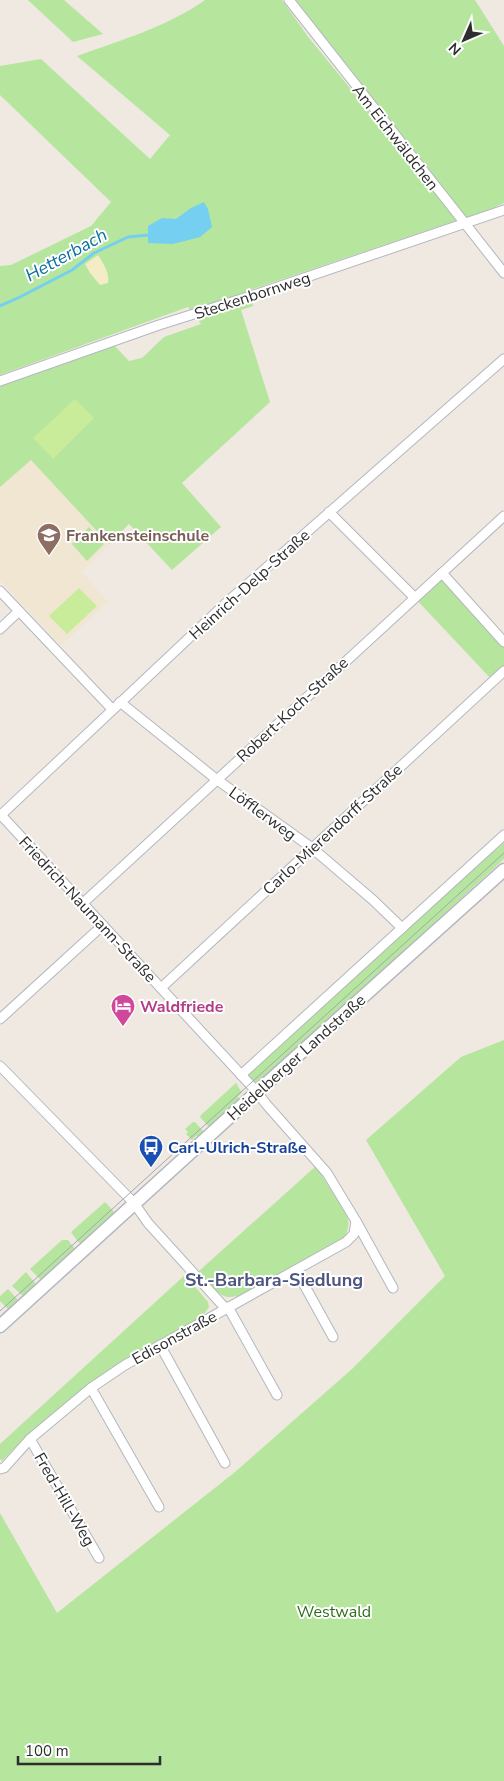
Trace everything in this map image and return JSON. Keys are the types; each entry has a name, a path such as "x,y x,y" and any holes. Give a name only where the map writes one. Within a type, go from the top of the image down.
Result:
{"street":[{"name":"Am Eichwäldchen","path":"289,0 504,273"},
{"name":"Steckenbornweg","path":"0,381 159,325 251,296 504,210"},
{"name":"Heinrich-Delp-Straße","path":"0,815 199,628 504,359"},
{"path":"329,512 414,597"},
{"name":"Robert-Koch-Straße","path":"82,904 504,516"},
{"path":"442,573 504,642"},
{"path":"0,591 112,709"},
{"path":"0,629 19,611"},
{"name":"Carlo-Mierendorff-Straße","path":"161,988 504,671"},
{"name":"Löfflerweg","path":"120,702 216,779 312,848 373,900 402,928"},
{"name":"Friedrich-Naumann-Straße","path":"0,815 257,1092"},
{"name":"Heidelberger Landstraße","path":"242,1075 504,835"},
{"name":"Heidelberger Landstraße","path":"0,1326 504,870"},
{"path":"0,1019 103,926"},
{"path":"0,1066 134,1203 148,1223 227,1308 277,1395"},
{"path":"257,1092 327,1173 393,1288"},
{"name":"Edisonstraße","path":"0,1469 4,1468 30,1439 91,1388 125,1365 346,1242 354,1234 356,1221"},
{"path":"296,1270 333,1337"},
{"path":"160,1346 225,1462"},
{"path":"91,1388 159,1507"},
{"name":"Fred-Hill-Weg","path":"30,1439 99,1558"}],"shaded area":[{"name":"Frankensteinschule","path":"31,459 109,544 81,572 108,602 61,645 0,580 0,487"}],"green space":[{"path":"28,0 64,0 103,34 73,42"},
{"path":"205,0 282,0 309,38 458,220 250,290 253,306 241,310 270,402 182,483 221,527 172,570 129,524 109,544 31,460 0,487 0,386 111,342 129,361 142,358 164,337 201,324 188,307 0,375 0,266 11,265 91,226 111,202 0,95 0,66 41,59 150,159 170,135 77,56 126,39 176,18"},
{"path":"294,0 475,0 504,46 504,203 467,219"},
{"path":"75,399 94,418 53,459 33,438"},
{"path":"89,527 104,544 87,561 72,544"},
{"path":"442,573 504,642 504,671 493,681 414,597"},
{"path":"79,588 97,606 67,634 49,616"},
{"path":"504,843 504,859 260,1082 254,1082 247,1074 379,955 378,953"},
{"name":"Westwald","path":"504,1040 504,1781 0,1781 0,1513 57,1613 235,1472 352,1369 445,1276 366,1140 461,1057"},
{"path":"236,1083 242,1093 238,1096 239,1100 211,1126 208,1126 200,1117 201,1115"},
{"path":"193,1122 204,1132 192,1140 186,1134 188,1132 185,1129"},
{"path":"316,1166 347,1216 348,1228 343,1240 238,1299 236,1296 230,1297 220,1294 199,1271"},
{"path":"105,1202 115,1213 81,1243 78,1242 71,1232"},
{"path":"62,1240 68,1240 75,1249 41,1280 30,1269"},
{"path":"26,1272 35,1285 23,1296 12,1286"},
{"path":"185,1275 208,1302 209,1307 204,1314 206,1316 89,1385 43,1424 32,1430 2,1461 0,1459 0,1444"},
{"path":"8,1289 18,1300 8,1309 0,1301 0,1296"}],"sand":[{"path":"98,255 106,268 108,276 108,283 100,285 85,264"}],"water":[{"path":"204,202 208,209 212,227 200,237 173,244 148,243 148,226 162,218 176,219 191,208"}],"waterway":[{"name":"Hetterbach","path":"0,306 72,270 94,253 128,237 148,235"}],"tram line":[{"path":"0,1311 504,853"}],"place":[{"name":"Frankensteinschule","path":"49,556"},
{"name":"Waldfriede","path":"123,1027"},
{"name":"Carl-Ulrich-Straße","path":"151,1168"}],"district":[{"name":"St.-Barbara-Siedlung","path":"274,1280"}]}
